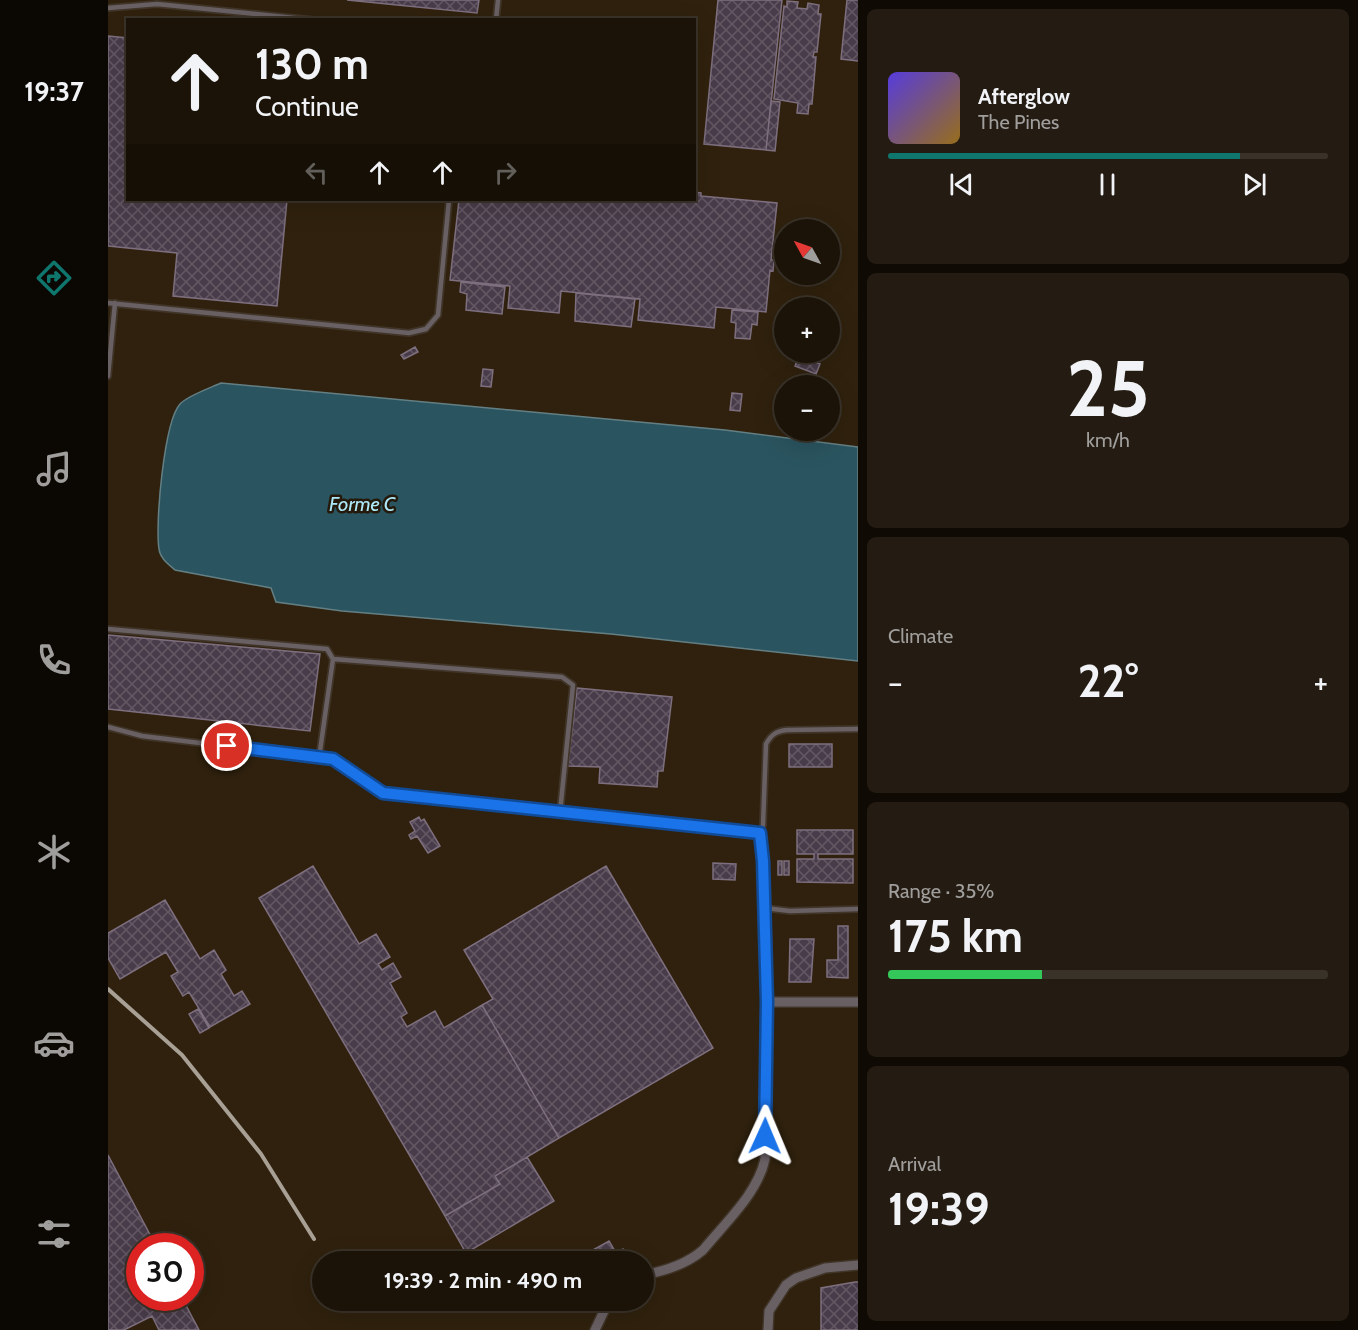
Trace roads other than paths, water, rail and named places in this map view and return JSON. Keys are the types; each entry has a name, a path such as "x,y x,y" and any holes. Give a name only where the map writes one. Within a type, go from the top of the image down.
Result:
{"street":[{"path":"654,1273 694,1258 704,1250 753,1189 762,1173 765,1159 767,1002 765,908"},
{"path":"767,1002 858,1002"},
{"path":"768,1330 769,1311 786,1285 796,1278 825,1268 858,1265"},
{"path":"595,1330 604,1311"}],"lane":[{"path":"496,18 498,0"},
{"path":"108,8 157,4 294,18"},
{"path":"108,303 409,333 426,329 438,315 449,201"},
{"path":"108,376 115,303"},
{"path":"108,629 327,649 333,659 319,758"},
{"path":"333,659 562,677 573,685 560,812"},
{"path":"108,727 142,736 333,759 383,793 760,833"},
{"path":"858,729 777,731 770,738 766,744 763,825 760,833 763,846 765,908 790,911 858,909"}],"water":[{"name":"Forme C","path":"221,383 725,430 774,436 774,441 811,441 858,447 858,661 611,634 342,611 276,602 271,588 175,570 165,561 159,549 158,518 162,474 174,414 183,401"}],"railway":[{"path":"108,989 182,1055 261,1154 314,1239"}]}
